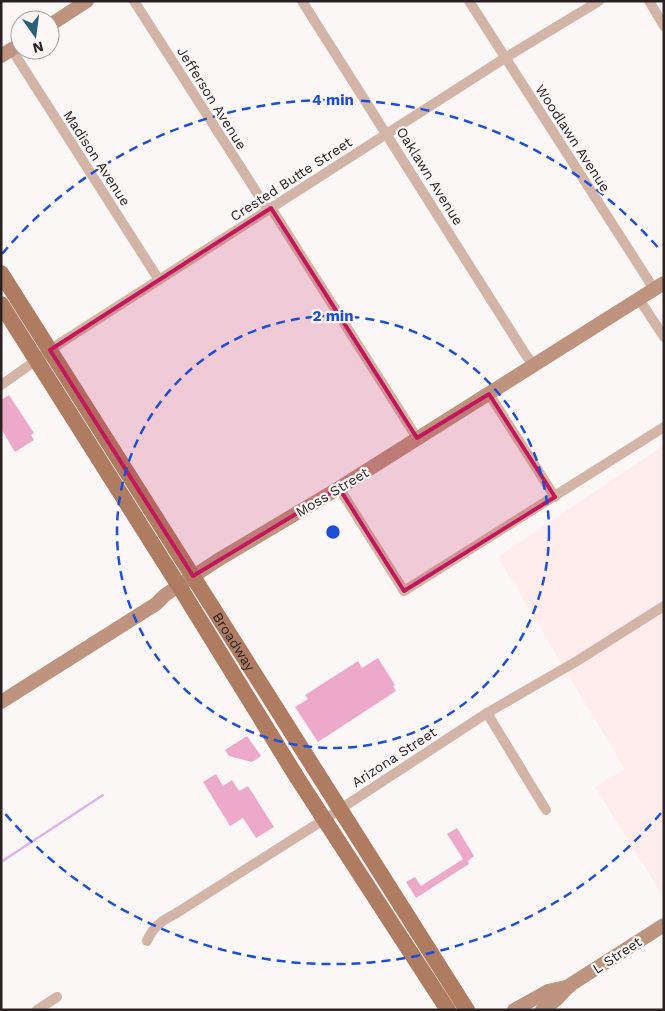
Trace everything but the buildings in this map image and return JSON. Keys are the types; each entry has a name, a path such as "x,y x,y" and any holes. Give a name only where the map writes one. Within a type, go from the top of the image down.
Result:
{"main road":[{"name":"Broadway","path":"1,273 43,354 179,586 298,780 448,1010"},
{"name":"Broadway","path":"1,304 43,354 193,576 467,1010"}],"street":[{"path":"60,19 87,1"},
{"name":"Jefferson Avenue","path":"134,1 417,438"},
{"name":"Oaklawn Avenue","path":"302,1 534,366"},
{"name":"Woodlawn Avenue","path":"470,1 505,58 659,286"},
{"name":"Crested Butte Street","path":"1,385 19,374 43,354 505,58 599,1"},
{"path":"648,1 664,26"},
{"name":"Madison Avenue","path":"17,60 159,280"},
{"name":"Moss Street","path":"1,702 156,604 165,595 193,576 340,488 659,286"},
{"path":"639,299 664,337"},
{"path":"489,394 555,496"},
{"path":"340,488 404,592 664,427"},
{"name":"Arizona Street","path":"147,941 152,931 162,920 182,910 341,809 487,713 577,661 664,606"},
{"path":"487,713 546,810"},
{"name":"L Street","path":"542,1010 557,999 570,985 664,925"},
{"name":"L Street","path":"514,1010 548,991 570,985"},
{"path":"37,1010 57,997"}],"highlighted area":[{"path":"271,208 417,438 489,394 555,497 404,591 339,488 193,576 50,350"}],"shaded area":[{"path":"664,445 664,898 595,787 625,769 498,557"}],"waterway":[{"path":"1,862 103,795"}]}
